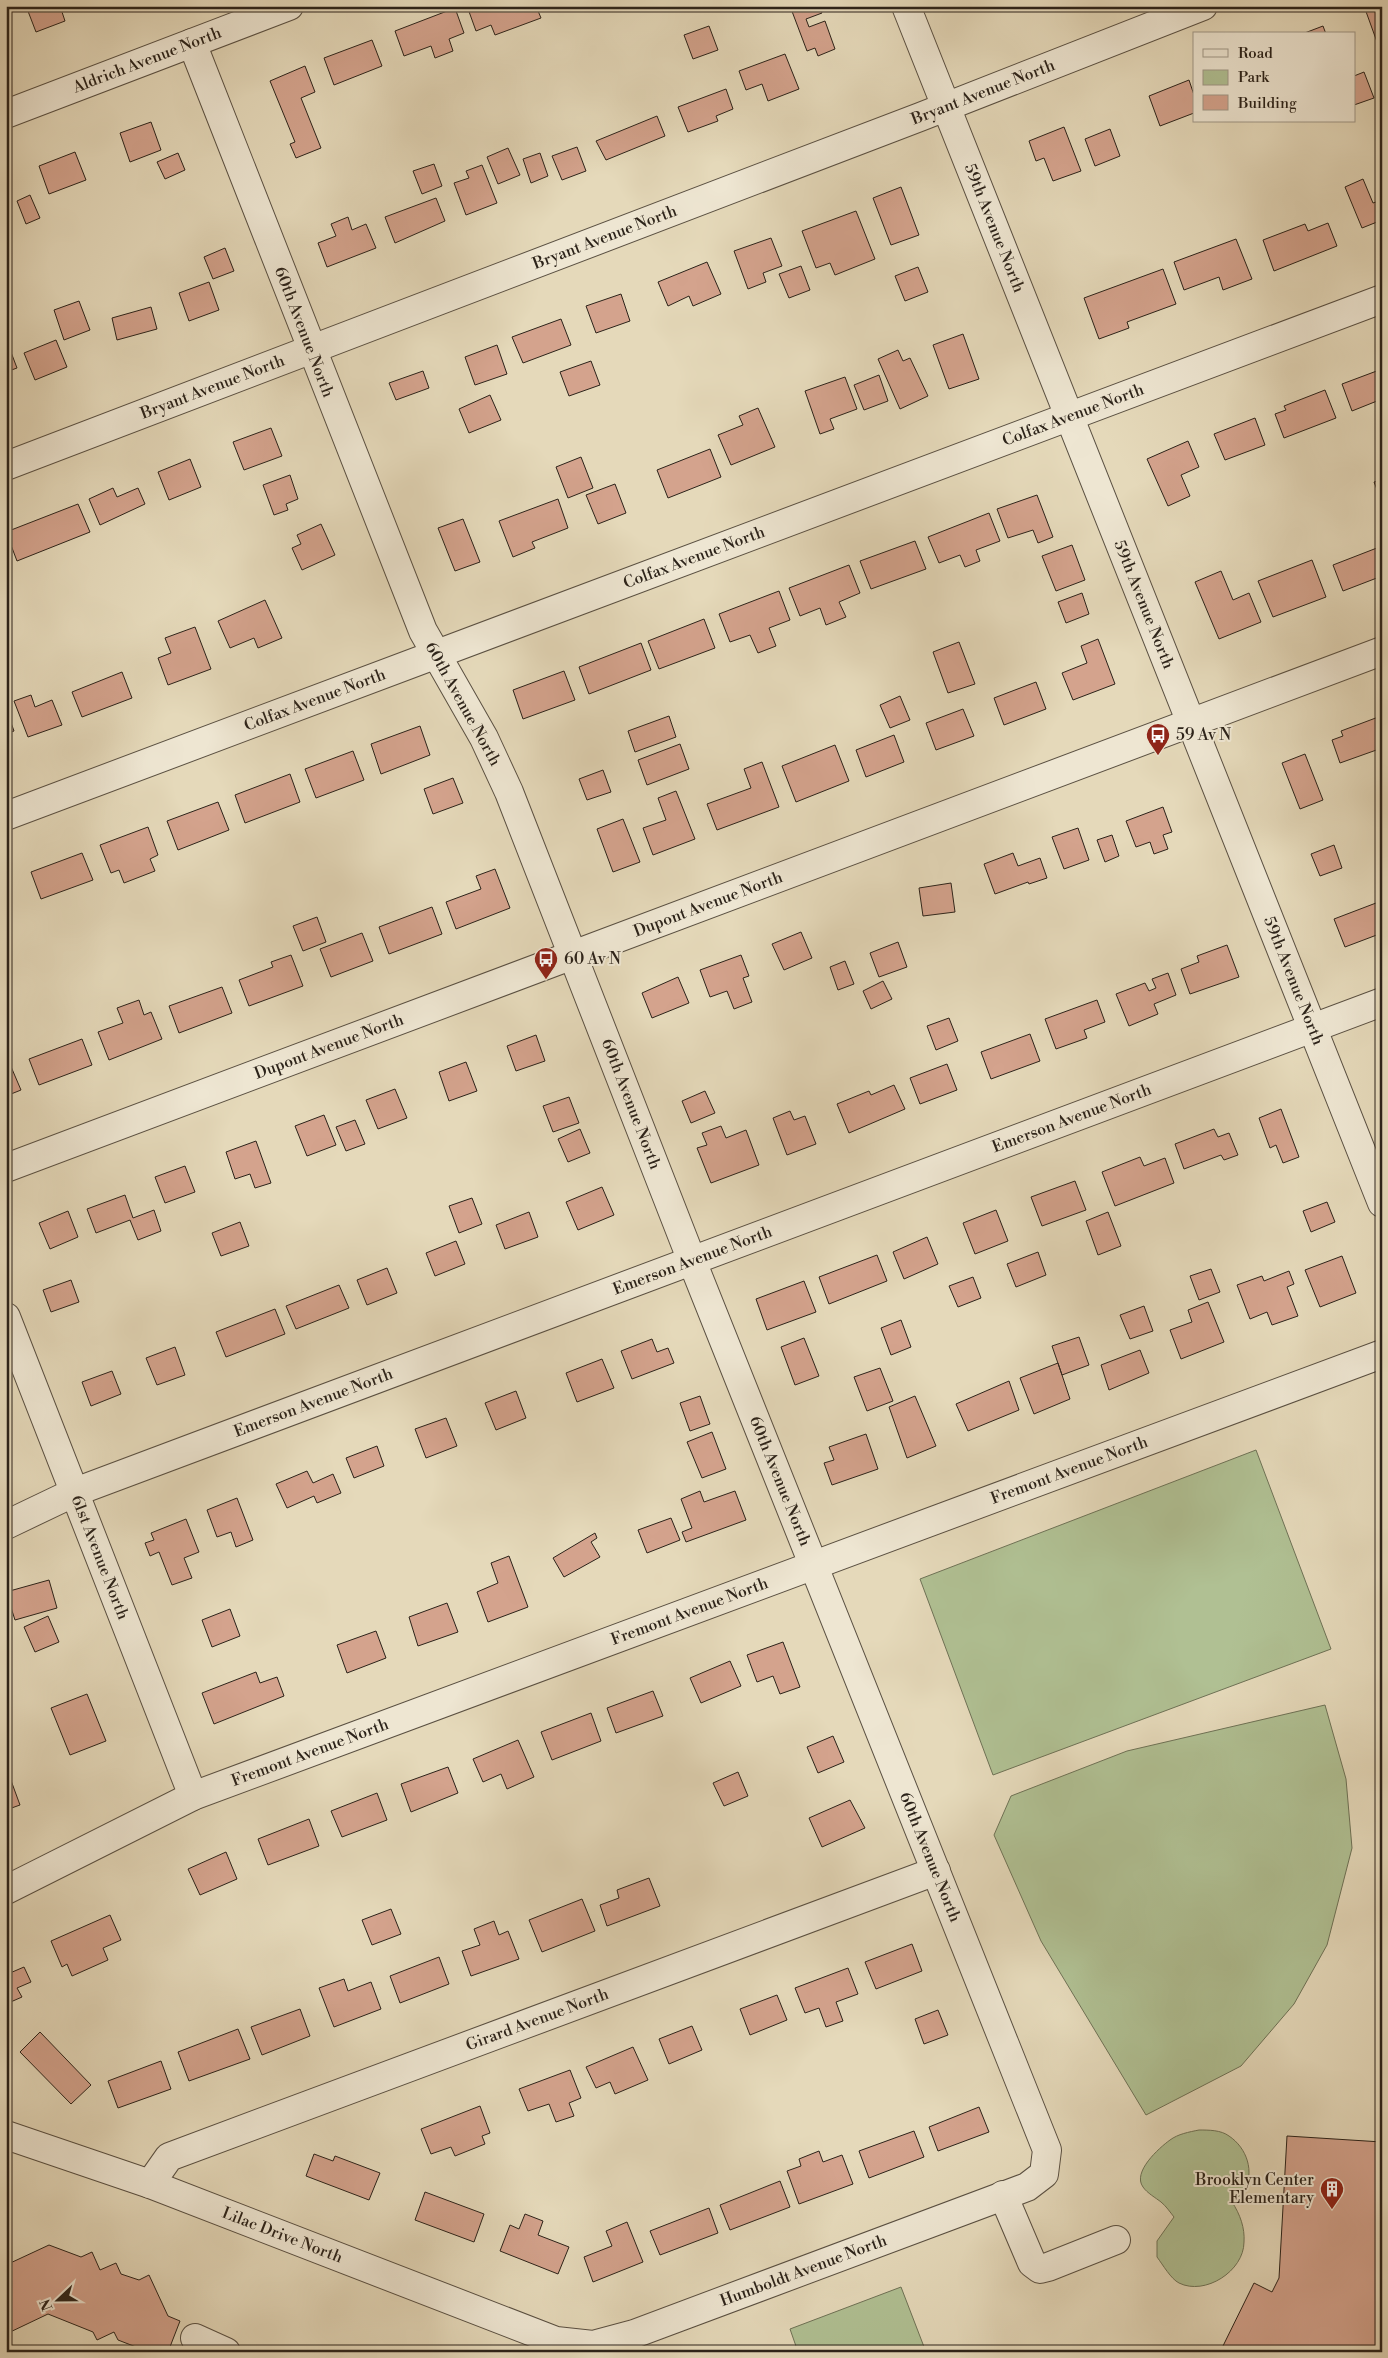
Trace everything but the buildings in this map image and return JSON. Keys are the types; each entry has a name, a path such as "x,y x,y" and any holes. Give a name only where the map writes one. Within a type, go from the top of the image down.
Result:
{"street":[{"name":"Aldrich Avenue North","path":"6,114 289,6"},
{"name":"59th Avenue North","path":"906,6 1382,1203"},
{"name":"Bryant Avenue North","path":"6,466 945,107 1203,6"},
{"name":"60th Avenue North","path":"192,43 423,631 484,738 509,792 692,1261 1048,2150 1044,2174"},
{"name":"Colfax Avenue North","path":"6,816 1070,418 1382,299"},
{"name":"Dupont Avenue North","path":"6,1168 1382,651"},
{"name":"Emerson Avenue North","path":"6,1525 75,1492 1382,1002"},
{"name":"61st Avenue North","path":"6,1317 193,1796"},
{"name":"Fremont Avenue North","path":"6,1890 193,1796 1382,1354"},
{"name":"Girard Avenue North","path":"150,2184 169,2157 936,1870"},
{"name":"Lilac Drive North","path":"6,2135 150,2184 551,2346"},
{"name":"Humboldt Avenue North","path":"551,2346 593,2345 634,2334 1027,2187 1044,2174"},
{"path":"1003,2195 1032,2263 1040,2269 1048,2268 1116,2240"},
{"path":"195,2338 226,2352"}],"green space":[{"path":"1256,1450 1331,1649 993,1775 920,1579"},
{"path":"1325,1705 1346,1779 1352,1848 1327,1945 1294,2004 1241,2066 1146,2115 1041,1941 994,1835 1011,1796 1127,1751"},
{"path":"1199,2130 1211,2130 1222,2133 1235,2141 1245,2154 1249,2176 1244,2191 1232,2202 1240,2216 1244,2232 1242,2253 1238,2262 1221,2278 1211,2283 1189,2286 1176,2281 1157,2257 1157,2241 1174,2217 1163,2204 1143,2187 1141,2174 1148,2161 1170,2140 1176,2136"},
{"path":"901,2287 926,2352 798,2352 790,2329"}],"place":[{"name":"59 Av N","path":"1158,756"},
{"name":"60 Av N","path":"546,980"},
{"name":"Brooklyn Center Elementary","path":"1332,2210"}]}
